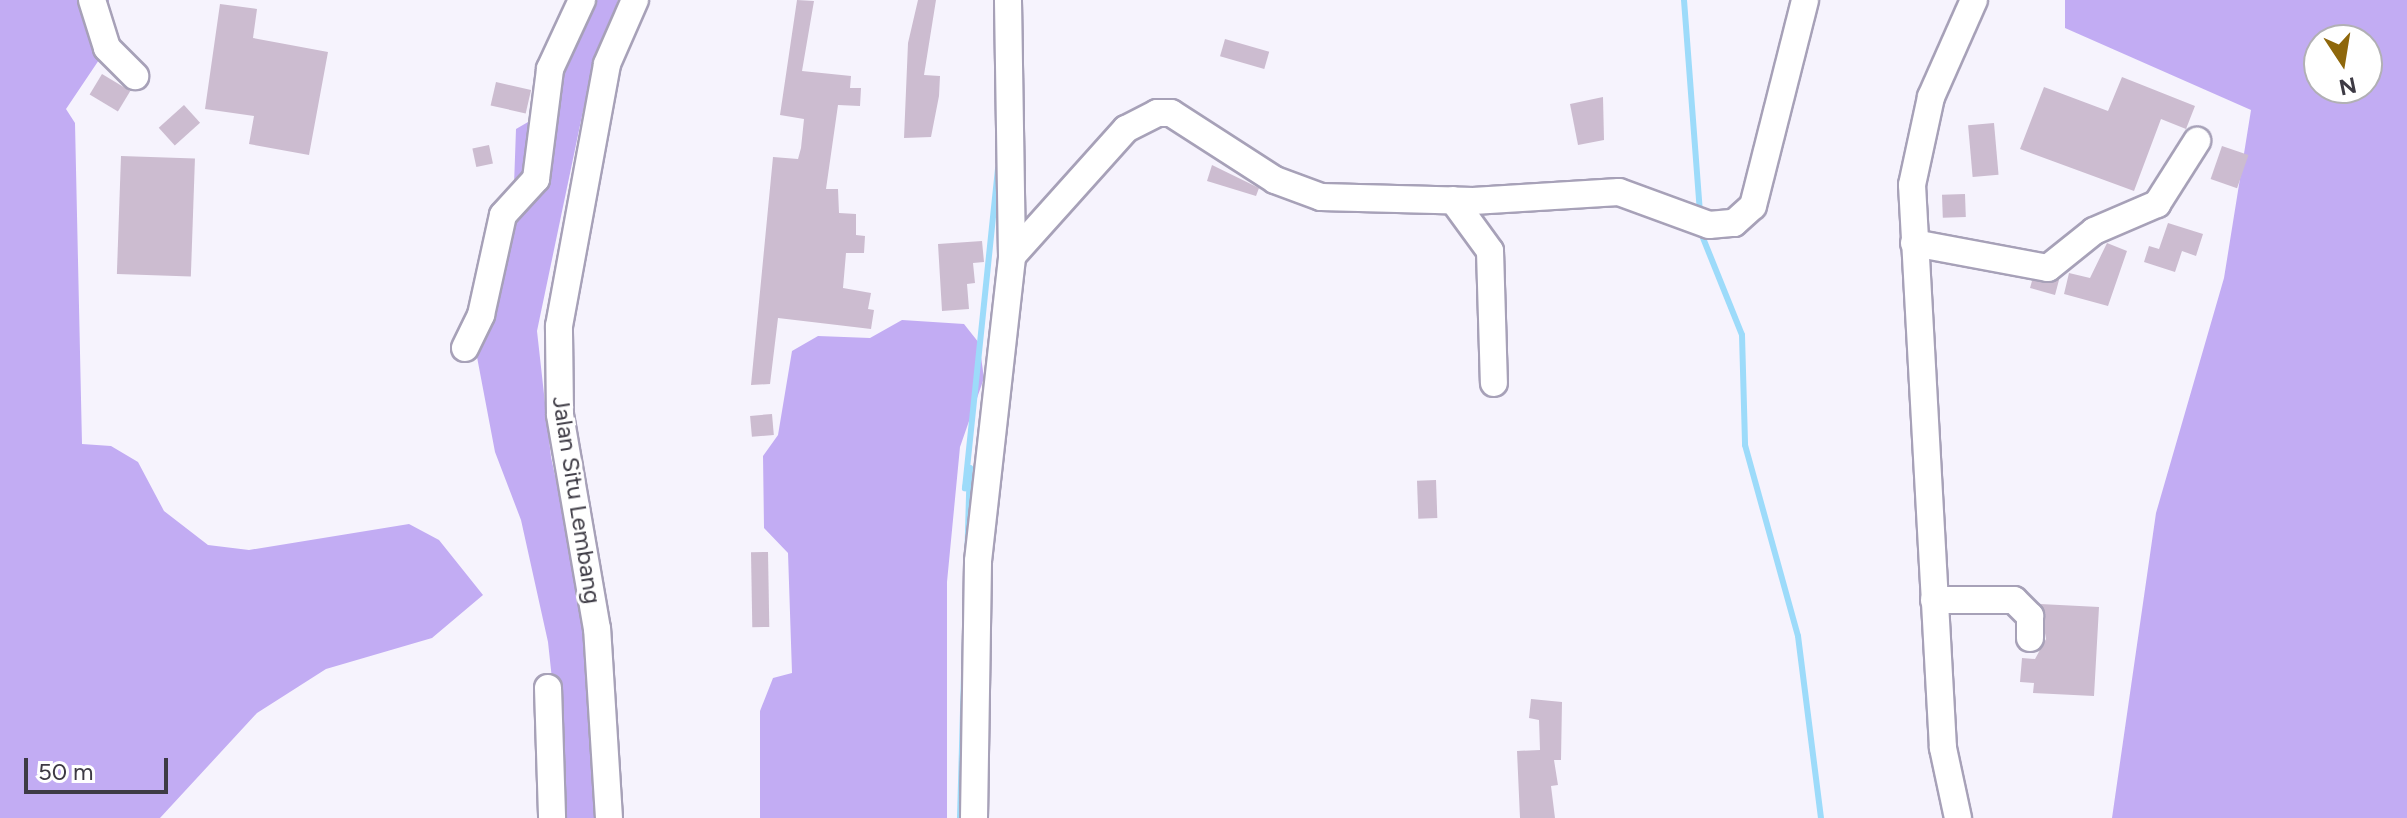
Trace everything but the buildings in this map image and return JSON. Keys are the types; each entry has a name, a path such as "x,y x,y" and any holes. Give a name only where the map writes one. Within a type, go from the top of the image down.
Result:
{"street":[{"path":"92,0 107,48 135,76"},
{"path":"465,348 481,315 503,215 536,179 550,69 582,0"},
{"name":"Jalan Situ Lembang","path":"609,818 597,629 560,414 559,326 607,64 635,0"},
{"path":"974,818 978,561 1012,256 1008,0"},
{"path":"1012,256 1126,129 1157,113 1171,113 1300,192 1453,200 1619,192 1709,225 1744,218 1753,206 1805,0"},
{"path":"1958,818 1943,748 1912,185 1931,97 1974,0"},
{"path":"1914,243 2048,268 2094,231 2157,204 2197,141"},
{"path":"1453,200 1490,251 1494,383"},
{"path":"1934,600 2014,600 2030,616 2030,638"},
{"path":"548,688 552,818"}],"shaded area":[{"path":"0,0 109,0 107,48 66,109 75,123 82,444 111,446 138,462 164,511 208,545 249,550 409,524 439,540 483,595 432,638 326,669 257,713 160,818 0,818"},
{"path":"592,0 618,0 587,92 537,331 551,457 581,595 603,818 567,818 548,642 521,520 495,452 477,357 512,241 516,129 547,111"},
{"path":"2065,0 2407,0 2407,818 2112,818 2156,513 2224,278 2251,110 2065,28"},
{"path":"902,320 964,324 979,343 984,378 960,447 947,582 947,818 760,818 760,711 773,678 792,673 788,553 764,528 763,456 778,435 792,351 818,336 870,338"}],"waterway":[{"path":"1684,0 1700,213"},
{"path":"960,818 970,468 965,488 998,169"},
{"path":"1699,228 1742,335 1745,445 1798,636 1821,818"}]}
